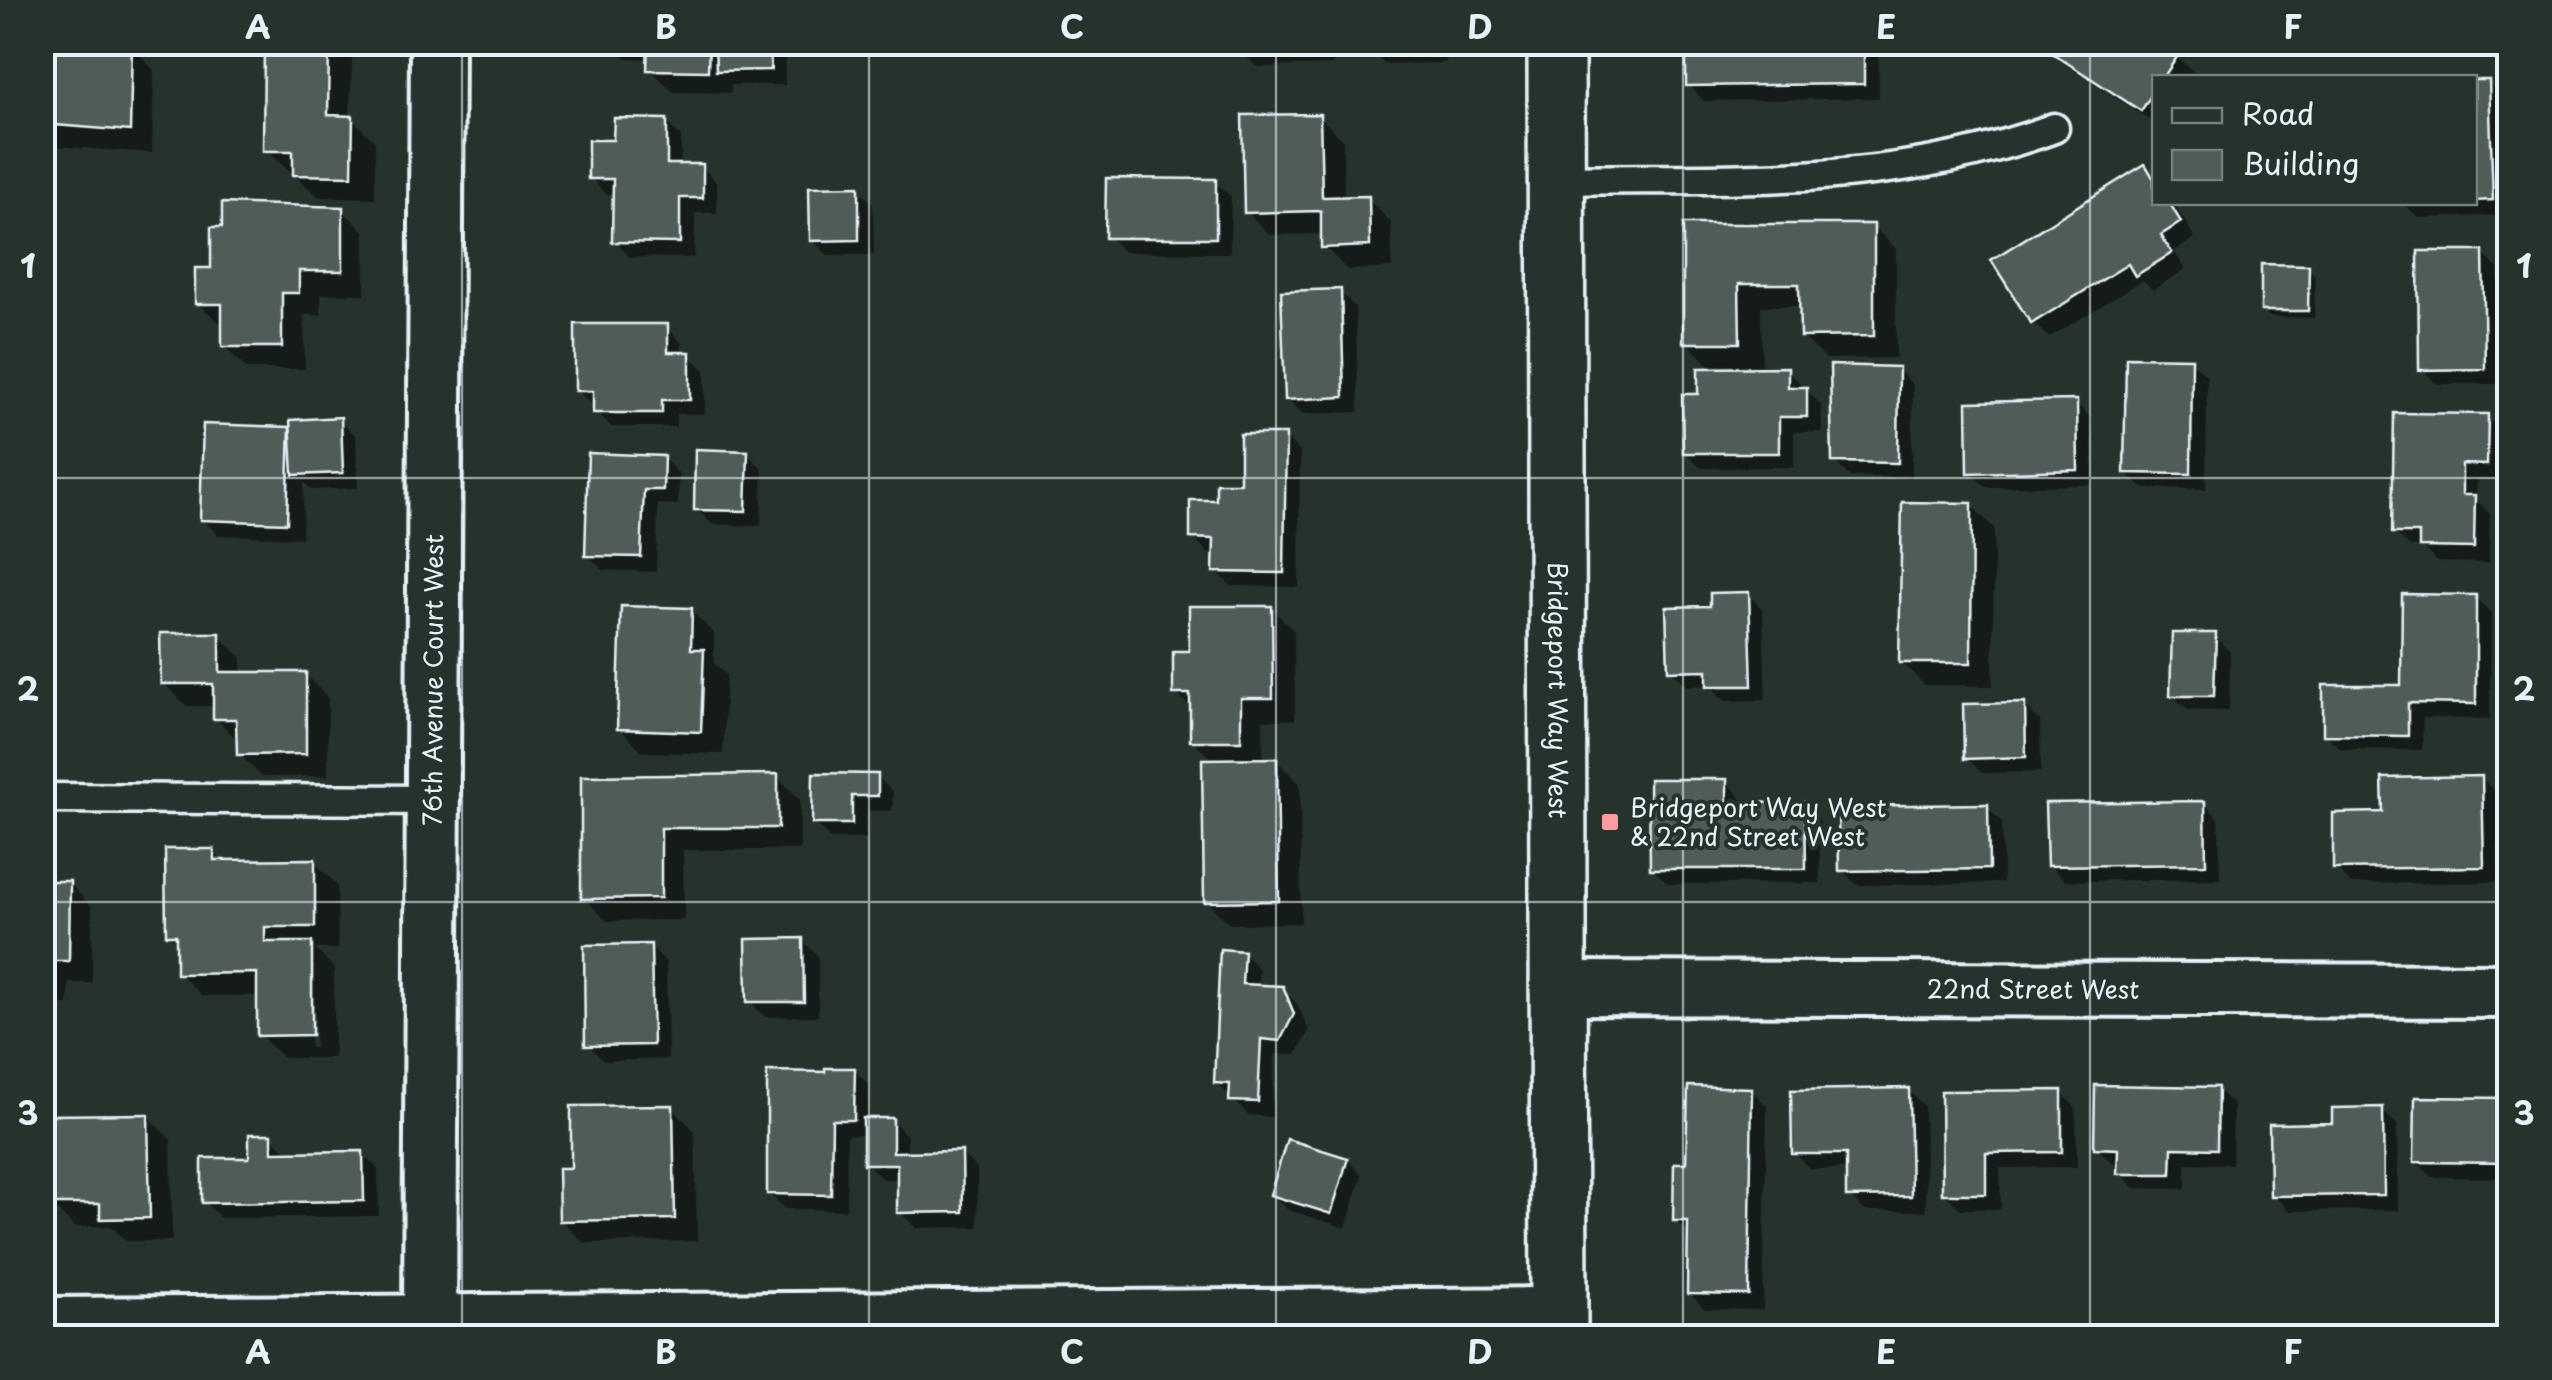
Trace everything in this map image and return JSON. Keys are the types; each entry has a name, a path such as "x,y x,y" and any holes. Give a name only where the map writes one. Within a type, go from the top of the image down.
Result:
{"main road":[{"name":"Bridgeport Way West","path":"1556,42 1559,1326"}],"street":[{"name":"76th Avenue Court West","path":"430,1318 437,42"},
{"name":"22nd Street West","path":"1558,988 2510,990"},
{"path":"42,1324 430,1318 1559,1326"}],"lane":[{"path":"1556,180 1886,172 1990,150 2054,128"},
{"path":"42,798 432,800"}],"building":[{"path":"264,42 329,42 328,115 353,116 352,176 293,175 293,151 263,151"},
{"path":"648,42 709,42 708,71 647,70"},
{"path":"715,42 770,42 771,70 716,71"},
{"path":"1686,42 1864,42 1864,84 1686,86"},
{"path":"2035,42 2161,42 2179,54 2165,75 2152,75 2152,94 2141,111"},
{"path":"42,44 132,44 130,131 42,124"},
{"path":"2477,80 2489,80 2493,200 2477,201"},
{"path":"1320,114 1322,197 1369,196 1370,246 1321,248 1321,211 1244,213 1242,115"},
{"path":"614,118 667,119 667,164 703,164 703,198 680,198 680,243 612,242 613,179 588,179 588,140 613,140"},
{"path":"2145,164 2152,176 2152,205 2171,205 2181,222 2161,235 2172,253 2135,276 2128,264 2031,324 1991,260"},
{"path":"1106,178 1216,179 1216,238 1105,238"},
{"path":"859,186 859,240 810,241 809,187"},
{"path":"222,203 343,207 343,271 299,271 299,293 282,293 282,347 222,347 222,304 195,304 195,268 211,268 211,227 222,227"},
{"path":"1683,224 1874,224 1874,336 1800,337 1799,284 1739,284 1740,343 1683,343"},
{"path":"2418,251 2483,251 2485,369 2419,370"},
{"path":"2261,264 2309,265 2308,311 2261,311"},
{"path":"1341,289 1344,397 1285,400 1281,291"},
{"path":"575,324 668,324 668,352 690,352 690,400 662,400 662,413 593,413 593,391 575,391"},
{"path":"2126,357 2192,358 2191,474 2124,473"},
{"path":"1830,365 1899,367 1898,463 1832,462"},
{"path":"1788,367 1788,387 1807,387 1807,417 1779,417 1779,453 1683,453 1682,394 1698,394 1698,368"},
{"path":"2077,400 2078,470 1968,473 1967,402"},
{"path":"2394,413 2488,414 2487,465 2462,464 2462,495 2475,495 2474,548 2419,547 2419,533 2392,533"},
{"path":"341,417 343,473 293,475 290,420"},
{"path":"203,424 290,427 287,523 200,520"},
{"path":"1240,434 1286,434 1284,573 1213,572 1214,539 1190,538 1190,500 1216,500 1216,483 1240,483"},
{"path":"695,449 748,451 746,511 694,510"},
{"path":"588,453 664,456 663,490 644,490 641,557 585,556"},
{"path":"1902,502 1972,503 1971,663 1899,663"},
{"path":"1749,592 1752,686 1707,686 1707,670 1668,671 1666,607 1710,606 1710,593"},
{"path":"2402,594 2476,595 2476,704 2408,703 2408,736 2323,735 2323,685 2401,685"},
{"path":"621,606 692,608 691,649 704,649 701,732 617,729"},
{"path":"1189,606 1272,606 1273,698 1241,698 1241,741 1190,741 1190,694 1173,694 1173,651 1189,651"},
{"path":"160,633 220,633 220,672 306,672 306,754 237,755 236,719 213,719 213,684 161,684"},
{"path":"2172,633 2216,633 2214,696 2170,696"},
{"path":"2025,703 2026,757 1964,759 1963,704"},
{"path":"1277,758 1279,901 1204,902 1202,759"},
{"path":"813,773 878,774 878,796 852,796 852,824 812,824"},
{"path":"778,774 778,828 661,828 661,898 581,899 581,776"},
{"path":"2482,776 2484,867 2333,869 2333,813 2383,812 2382,778"},
{"path":"1649,779 1727,779 1727,803 1805,802 1806,869 1650,869"},
{"path":"2205,801 2206,864 2047,866 2045,803"},
{"path":"1988,804 1989,869 1839,871 1838,806"},
{"path":"165,849 214,849 214,860 315,859 315,927 265,927 265,942 312,942 312,1035 257,1036 257,973 176,974 176,935 166,935"},
{"path":"42,881 70,881 69,961 47,961 46,982 42,982"},
{"path":"803,938 804,1002 747,1002 746,939"},
{"path":"651,944 653,1045 585,1046 584,945"},
{"path":"1220,949 1244,951 1242,984 1283,986 1294,1014 1280,1041 1261,1039 1258,1102 1229,1101 1230,1084 1214,1083"},
{"path":"825,1068 855,1068 854,1120 832,1120 831,1195 767,1194 767,1071 825,1072"},
{"path":"2095,1085 2218,1087 2217,1149 2172,1148 2171,1174 2117,1174 2118,1149 2094,1148"},
{"path":"1688,1086 1752,1088 1749,1295 1687,1294 1688,1221 1673,1221 1674,1163 1686,1163"},
{"path":"1909,1088 1911,1196 1846,1197 1846,1154 1792,1154 1791,1090"},
{"path":"2062,1090 2062,1152 1986,1153 1986,1194 1942,1194 1941,1091"},
{"path":"2415,1097 2510,1098 2510,1163 2414,1162"},
{"path":"673,1105 675,1219 559,1221 558,1168 571,1168 571,1106"},
{"path":"2383,1107 2384,1195 2270,1196 2269,1124 2332,1123 2332,1108"},
{"path":"148,1114 150,1218 100,1219 100,1204 48,1204 46,1115"},
{"path":"863,1118 893,1118 893,1152 962,1151 963,1212 897,1213 897,1164 863,1164"},
{"path":"249,1134 272,1134 272,1152 363,1151 364,1201 202,1203 202,1158 249,1158"},
{"path":"1287,1139 1348,1158 1331,1214 1270,1195"}],"place":[{"name":"Bridgeport Way West & 22nd Street West","path":"1610,822"}]}
